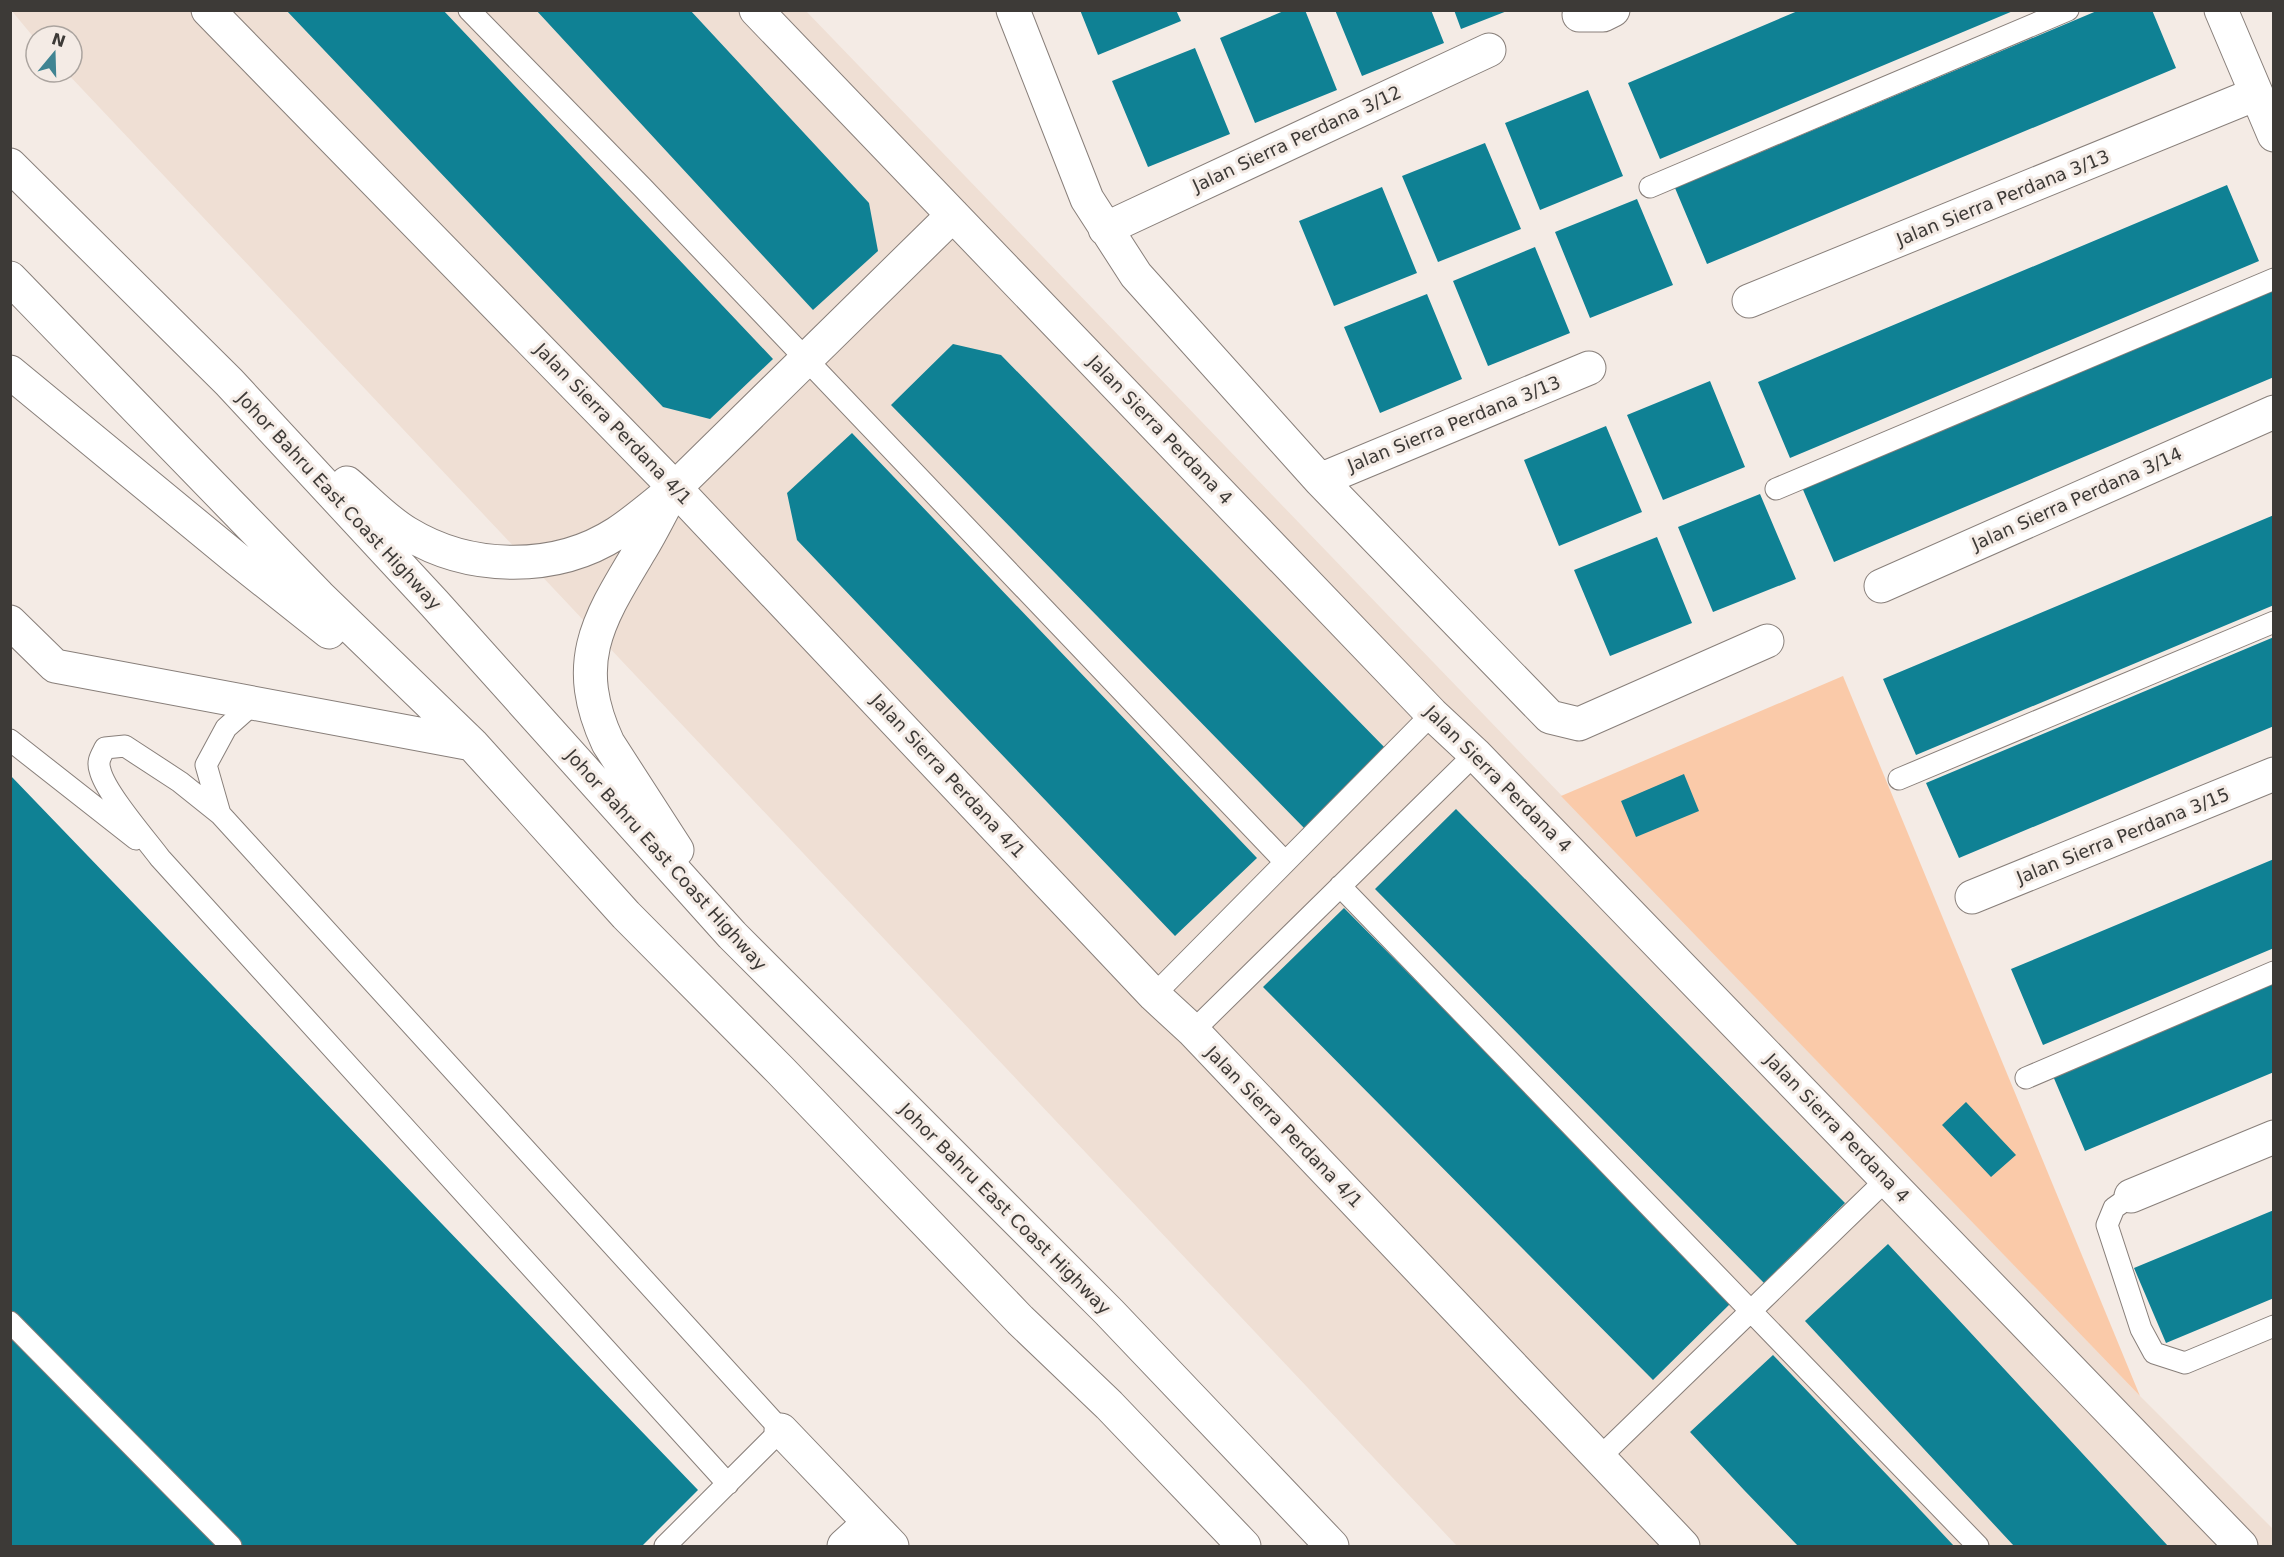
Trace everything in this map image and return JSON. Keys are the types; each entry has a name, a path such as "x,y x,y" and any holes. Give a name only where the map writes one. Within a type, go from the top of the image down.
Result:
{"main road":[{"name":"Jalan Sierra Perdana 4/1","path":"208,10 675,488 1154,994 1193,1031 1683,1546"},
{"name":"Jalan Sierra Perdana 4","path":"756,10 1432,714 1475,754 2241,1546"},
{"path":"1013,10 1087,198 1136,275 1320,480 1550,717 1579,724 1767,641"},
{"path":"1576,13 1602,15 1613,10"},
{"path":"2221,10 2274,135"},
{"name":"Jalan Sierra Perdana 3/12","path":"1105,229 1489,50"},
{"name":"Jalan Sierra Perdana 3/13","path":"1749,301 2256,94"},
{"name":"Johor Bahru East Coast Highway","path":"10,165 229,381 434,603 732,935 1101,1304 1332,1546"},
{"path":"229,381 405,532 431,546 460,556 502,563 544,561 582,550 616,533 675,488 953,214"},
{"path":"10,278 319,596 472,744 626,915 781,1071 1020,1320 1109,1405 1244,1546"},
{"name":"Jalan Sierra Perdana 3/13","path":"1320,480 1589,368"},
{"path":"10,372 237,559 472,744"},
{"name":"Jalan Sierra Perdana 3/14","path":"1881,586 2274,412"},
{"path":"675,488 604,612 595,635 590,664 591,694 599,724 608,743 732,935"},
{"path":"10,622 55,666 472,744"},
{"name":"Jalan Sierra Perdana 3/15","path":"1972,897 2274,774"},
{"path":"2131,1196 2274,1137"},
{"path":"782,1430 892,1546"},
{"path":"844,1546 869,1523"}],"lane":[{"path":"469,10 806,359 1285,862"},
{"path":"1650,187 2068,10"},
{"path":"1776,489 2274,279"},
{"path":"1899,779 2274,622"},
{"path":"220,814 206,765 226,728 254,703"},
{"path":"1154,994 1432,714"},
{"path":"10,740 160,858"},
{"path":"665,1546 728,1484 782,1430 220,814 180,782 125,746 105,748 99,760 100,771 114,797 160,858 728,1484"},
{"path":"1193,1031 1475,754"},
{"path":"1340,886 1978,1546"},
{"path":"2026,1078 2274,972"},
{"path":"1599,1458 1887,1179"},
{"path":"2131,1196 2114,1208 2107,1225 2141,1329 2154,1353 2185,1363 2274,1326"},
{"path":"10,1322 231,1546"}],"shaded area":[{"path":"11,10 806,11 2140,1396 2273,1529 2273,1546 1457,1546 77,84 84,84 84,24 24,26"},
{"path":"1843,676 2140,1396 1561,796"}],"building":[{"path":"286,10 443,10 773,359 710,419 663,407"},
{"path":"536,10 690,10 869,203 878,251 813,310"},
{"path":"1080,10 1176,10 1181,21 1098,55"},
{"path":"1286,10 1305,10 1337,90 1255,123 1220,38"},
{"path":"1335,10 1431,10 1444,43 1362,76"},
{"path":"1454,10 1507,10 1507,11 1461,29"},
{"path":"1800,10 2013,11 1660,159 1628,83"},
{"path":"2099,10 2152,10 2176,68 1707,264 1675,188"},
{"path":"1195,48 1230,134 1148,167 1112,81"},
{"path":"1588,90 1623,176 1540,210 1505,123"},
{"path":"1485,143 1521,229 1438,262 1402,176"},
{"path":"2227,185 2259,261 1790,458 1758,382"},
{"path":"1382,187 1417,273 1334,306 1299,221"},
{"path":"1637,199 1673,285 1590,318 1555,232"},
{"path":"1535,247 1570,333 1488,366 1453,281"},
{"path":"2271,289 2274,296 2274,377 1834,562 1801,485"},
{"path":"1427,294 1462,379 1380,413 1344,327"},
{"path":"953,344 1001,355 1388,751 1306,830 891,405"},
{"path":"1710,381 1745,467 1663,500 1627,415"},
{"path":"1606,426 1642,512 1559,546 1524,460"},
{"path":"852,433 1257,858 1175,936 797,540 787,493"},
{"path":"1760,494 1796,579 1713,612 1678,527"},
{"path":"2274,515 2274,605 1916,755 1883,679"},
{"path":"1657,537 1692,623 1610,656 1574,570"},
{"path":"2274,637 2274,726 1959,858 1926,783"},
{"path":"1684,774 1699,811 1636,837 1621,801"},
{"path":"10,775 698,1490 642,1546 10,1546"},
{"path":"1456,809 1845,1203 1764,1283 1375,889"},
{"path":"2274,859 2274,948 2043,1045 2011,969"},
{"path":"1344,908 1733,1301 1653,1380 1263,987"},
{"path":"2274,983 2274,1072 2085,1151 2053,1076"},
{"path":"1966,1102 2016,1155 1991,1177 1942,1125"},
{"path":"2274,1210 2274,1298 2166,1343 2134,1268"},
{"path":"1888,1244 2168,1546 2014,1546 1805,1321"},
{"path":"1773,1355 1954,1546 1798,1546 1744,1490 1690,1432"}]}
